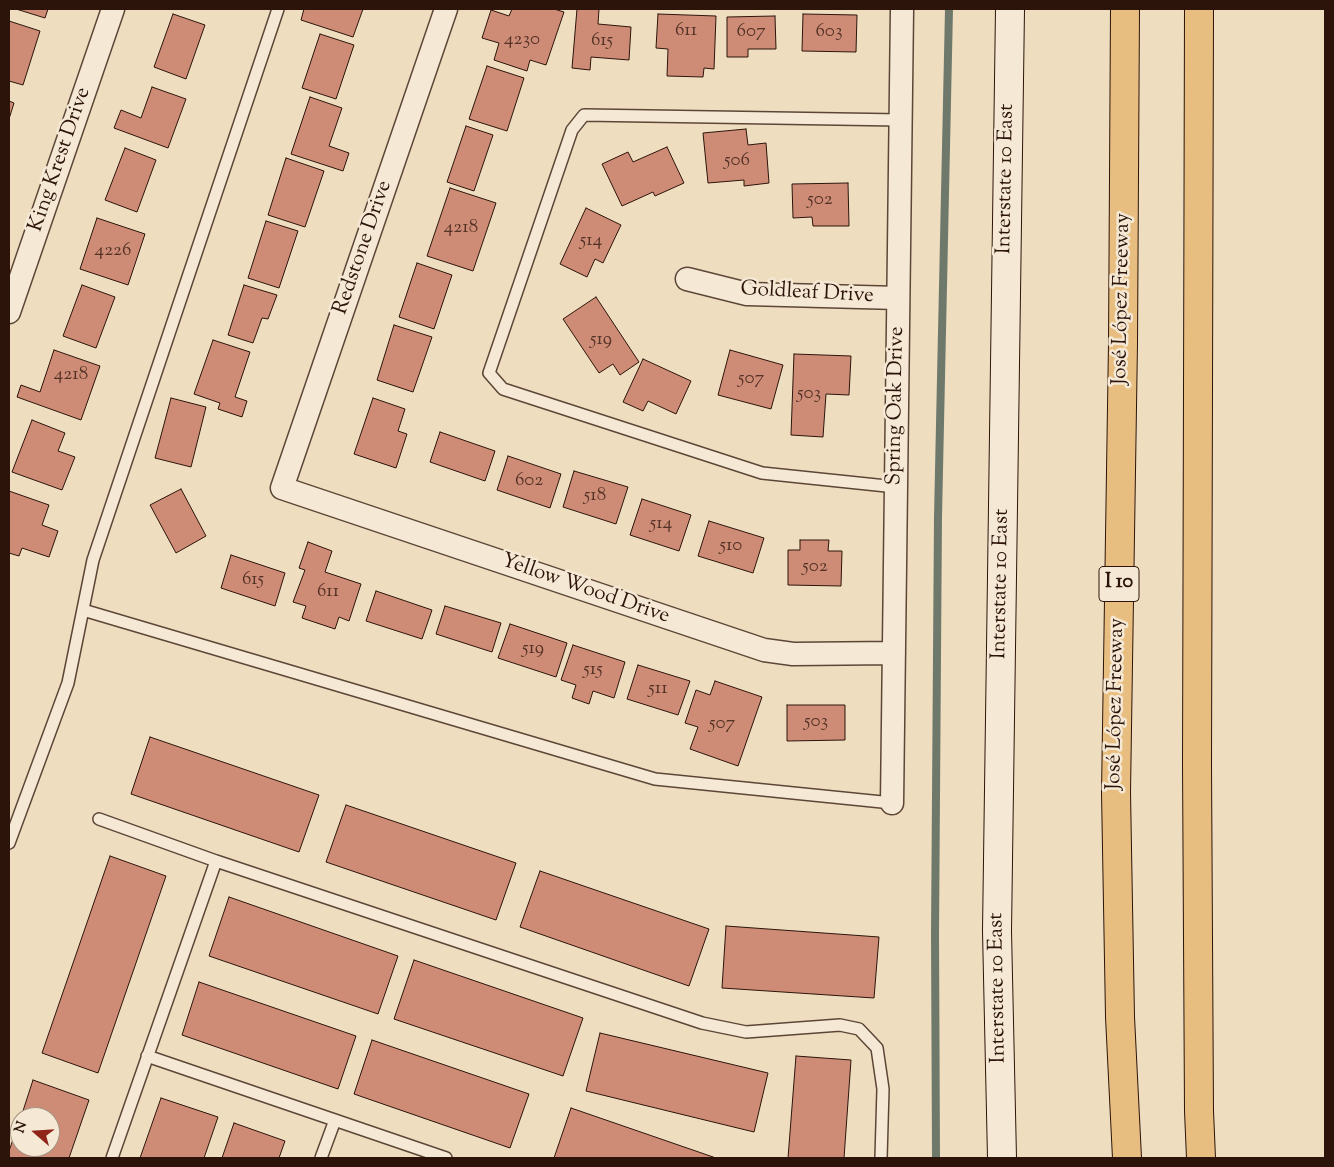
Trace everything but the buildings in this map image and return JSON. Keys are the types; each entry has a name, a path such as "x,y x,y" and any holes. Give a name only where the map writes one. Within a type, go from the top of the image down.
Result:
{"highway":[{"name":"José López Freeway","path":"1125,9 1123,333 1116,792 1120,1017 1127,1158"},
{"path":"1199,9 1197,764 1198,1111 1201,1158"}],"main road":[{"name":"Interstate 10 East","path":"1002,1158 997,931 1010,9"}],"street":[{"name":"King Krest Drive","path":"9,312 113,9"},
{"name":"Redstone Drive","path":"282,488 446,9"},
{"name":"Spring Oak Drive","path":"892,803 902,9"},
{"name":"Goldleaf Drive","path":"687,278 747,294 898,298"},
{"name":"Yellow Wood Drive","path":"282,488 764,650 793,654 894,653"}],"lane":[{"path":"9,842 68,683 93,560 278,9"},
{"path":"896,487 762,473 503,389 489,373 572,130 584,115 901,120"},
{"path":"83,610 655,779 892,803"},
{"path":"99,819 216,861 702,1023 746,1032 840,1025 859,1029 877,1048 883,1089 881,1158"},
{"path":"112,1158 216,861"},
{"path":"148,1056 446,1158"},
{"path":"321,1158 335,1120"}],"waterway":[{"path":"936,1158 935,935 938,516 949,9"}]}
